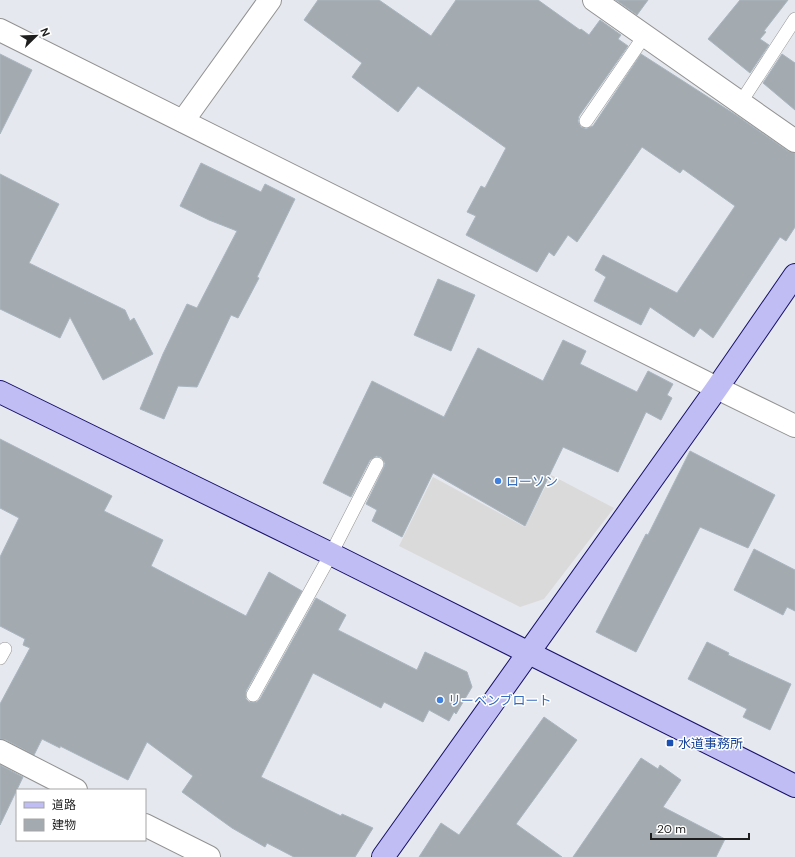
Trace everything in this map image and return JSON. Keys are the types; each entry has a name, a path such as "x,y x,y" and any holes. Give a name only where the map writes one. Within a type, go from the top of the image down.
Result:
{"street":[{"path":"183,121 270,0"},
{"path":"594,0 795,141"},
{"path":"0,30 795,426"},
{"path":"383,857 717,388 795,275"},
{"path":"0,392 331,554 795,786"},
{"path":"0,751 74,789"},
{"path":"146,826 173,849 209,857"}],"lane":[{"path":"740,102 795,19"},
{"path":"586,121 645,35"},
{"path":"253,695 331,554 377,464"}],"shaded area":[{"path":"551,475 614,508 544,599 520,607 399,546 433,477 525,527"}],"building":[{"path":"318,0 379,0 431,36 456,0 538,0 589,35 600,20 621,35 618,39 628,46 579,116 578,121 581,127 586,129 593,126 641,54 736,115 788,151 795,153 795,227 786,241 780,237 713,338 700,328 694,337 650,307 641,325 594,301 606,277 595,270 603,255 677,293 735,206 683,169 680,173 642,147 577,242 568,235 554,256 549,252 537,272 466,235 476,216 467,212 481,186 485,188 506,148 418,86 398,112 352,77 362,63 304,20"},
{"path":"616,0 648,0 637,15"},
{"path":"740,0 788,0 764,31 766,32 760,39 769,45 750,73 708,39"},
{"path":"0,54 32,70 0,134"},
{"path":"782,54 795,63 795,110 763,83"},
{"path":"201,163 261,192 265,184 295,199 257,277 259,278 238,318 231,315 197,387 178,386 164,419 140,409 163,354 187,304 197,308 237,231 180,206"},
{"path":"0,174 59,204 29,263 125,310 130,321 134,318 153,354 103,380 70,317 60,338 0,309"},
{"path":"438,279 475,295 451,351 414,335"},
{"path":"563,340 586,351 580,364 637,392 648,371 673,384 667,395 672,398 661,420 646,412 618,472 563,447 525,526 433,473 402,537 372,521 377,510 366,504 384,467 385,463 381,457 376,456 370,460 351,497 323,483 372,381 444,417 478,348 543,381"},
{"path":"0,439 112,496 104,511 163,540 151,566 246,616 269,572 302,591 246,691 246,699 249,702 257,702 260,699 316,598 346,615 338,630 417,670 425,652 467,672 472,687 456,714 454,712 449,721 429,710 423,722 384,702 381,708 313,673 261,777 341,816 342,814 373,828 355,857 294,857 267,843 265,847 232,828 182,792 193,776 147,742 128,780 60,746 60,748 42,739 34,755 6,740 0,739 0,704 30,648 23,645 25,639 0,626 0,557 19,518 0,508"},
{"path":"690,451 775,495 748,548 700,527 636,652 596,632 646,534 648,535"},
{"path":"754,549 795,570 795,611 787,607 783,615 734,590"},
{"path":"707,642 729,653 728,655 791,684 770,730 743,717 747,709 688,679"},
{"path":"544,717 577,740 516,824 562,857 419,857 441,823 459,835"},
{"path":"641,758 658,769 660,765 681,780 663,807 725,839 716,857 573,857"},
{"path":"0,765 23,777 0,825"}],"place":[{"name":"ローソン","path":"498,481"},
{"name":"リーベンブロート","path":"440,700"},
{"name":"水道事務所","path":"670,743"}]}
